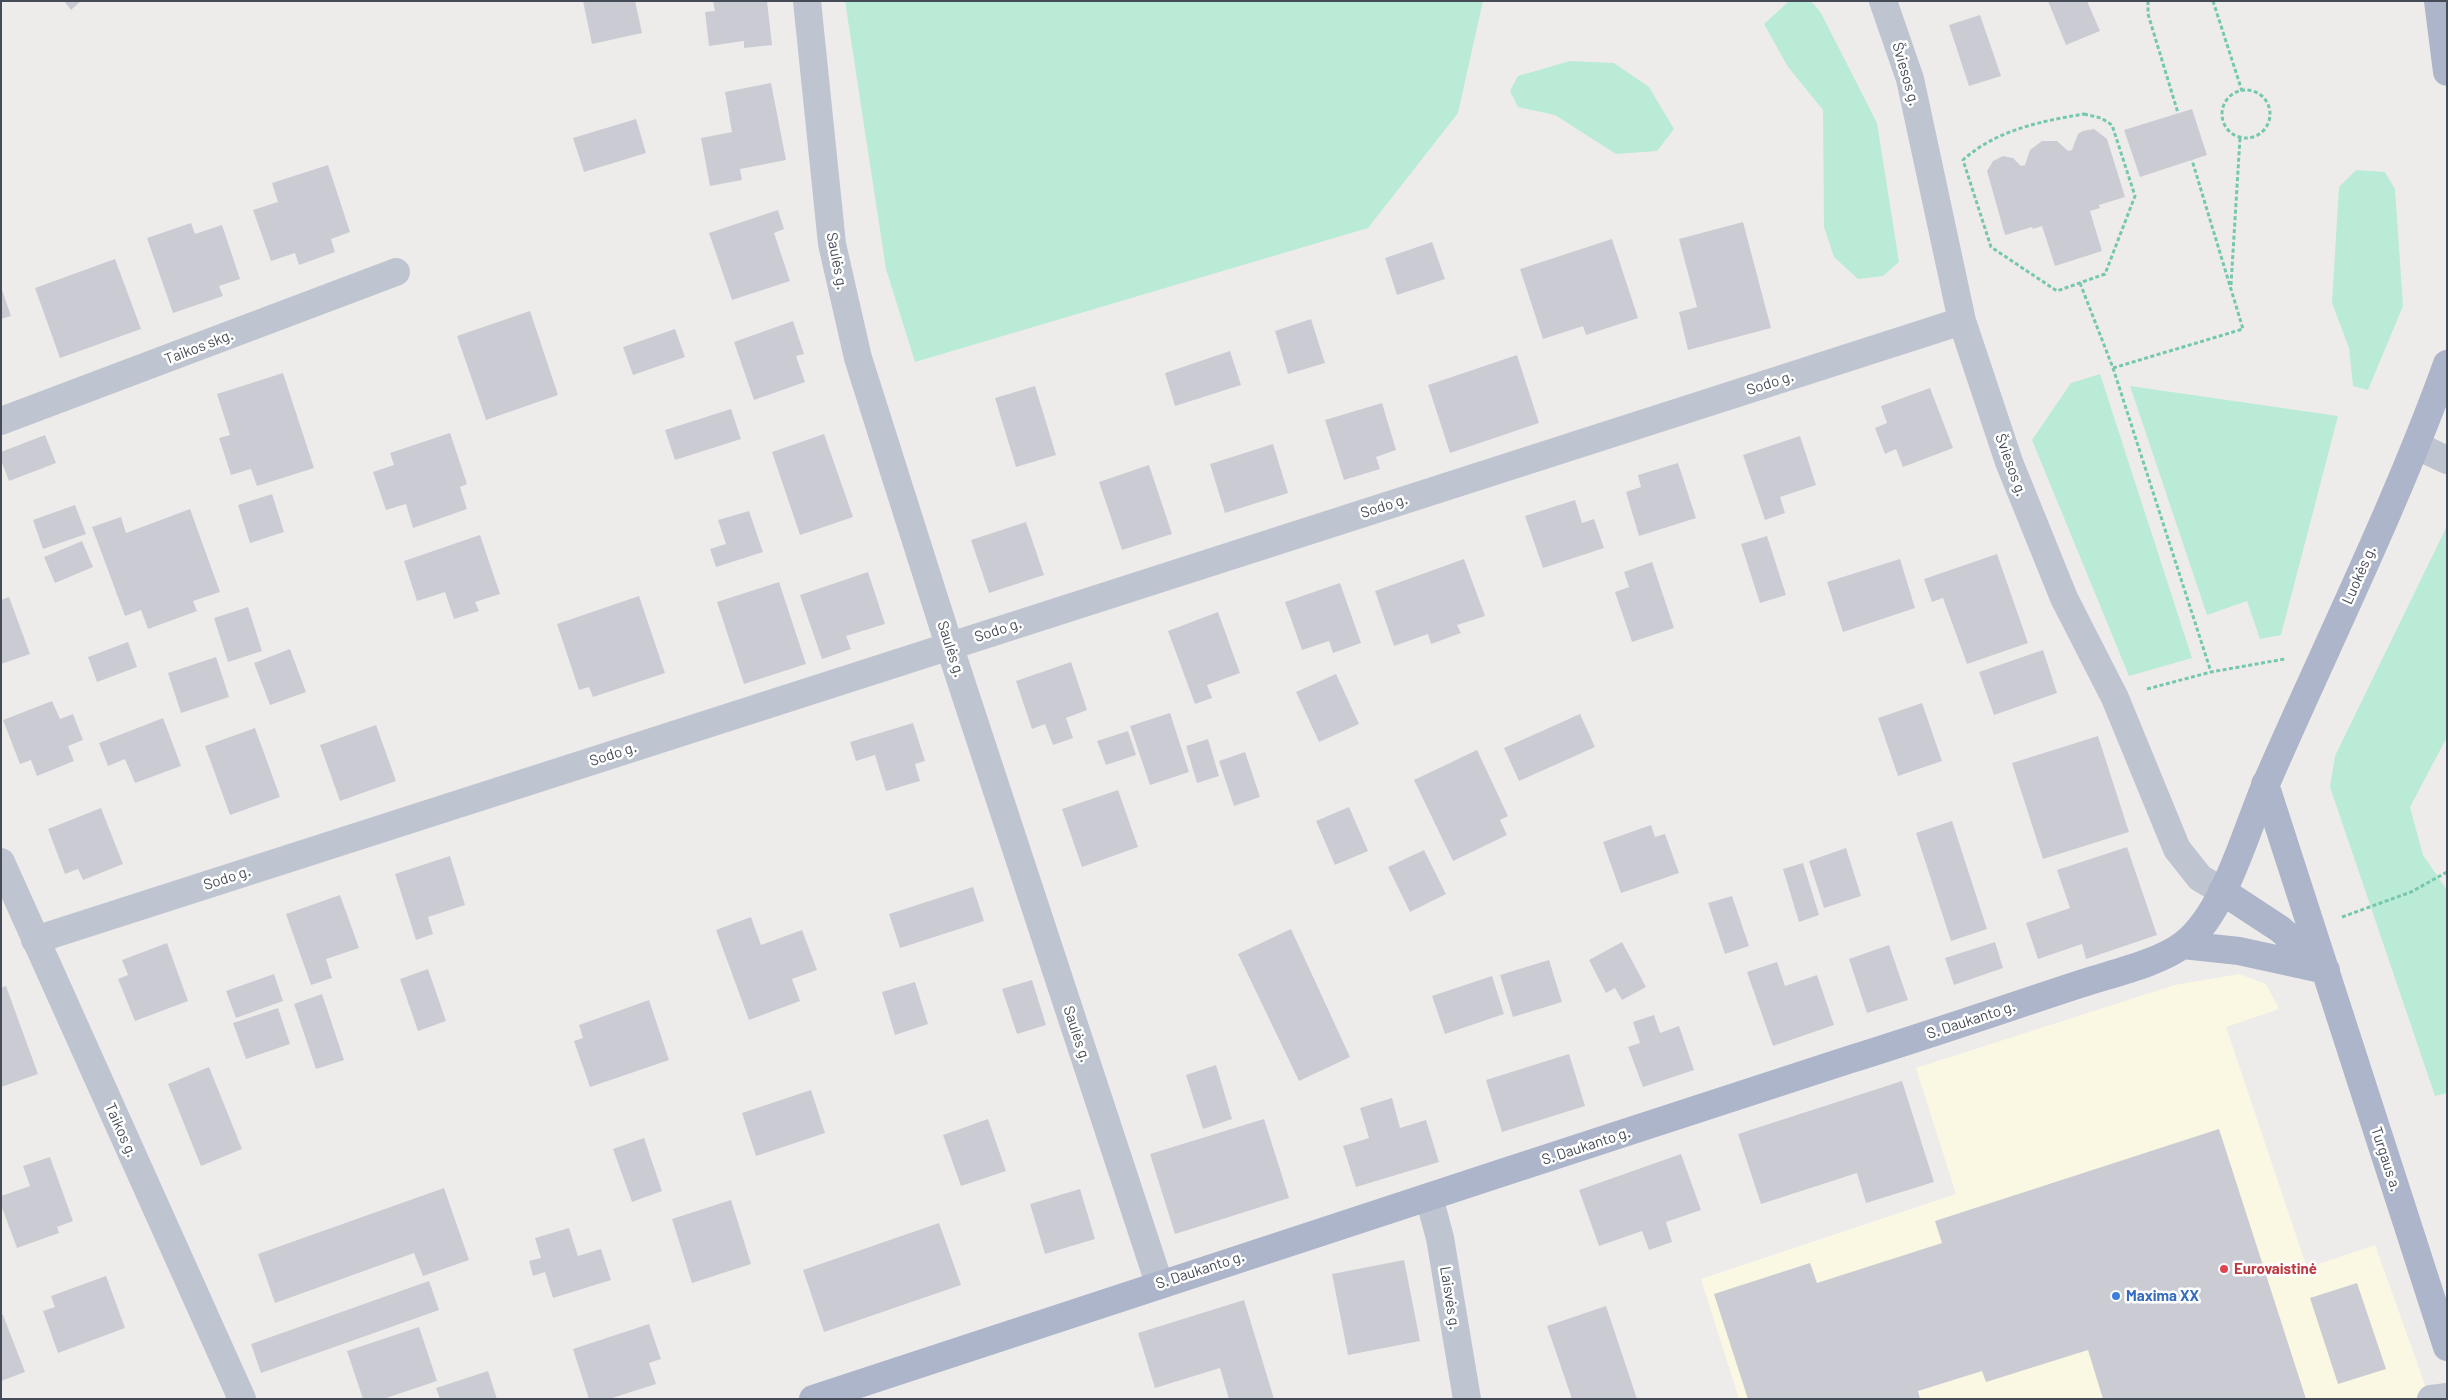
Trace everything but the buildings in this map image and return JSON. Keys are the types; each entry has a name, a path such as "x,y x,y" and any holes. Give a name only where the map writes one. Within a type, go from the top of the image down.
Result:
{"main road":[{"path":"2438,1 2447,72"},
{"name":"Luokės g.","path":"2266,784 2418,446 2447,364"},
{"name":"S. Daukanto g.","path":"812,1399 1159,1283 1429,1197 2153,960 2183,945 2202,926 2238,857 2266,784"},
{"name":"Turgaus a.","path":"2266,784 2447,1347"},
{"path":"2222,890 2280,929 2326,970"},
{"path":"2183,945 2239,950 2326,970"}],"street":[{"name":"Saulės g.","path":"807,1 832,244 858,358 949,645 1159,1283"},
{"name":"Šviesos g.","path":"1883,1 1910,79 1962,321 2009,462 2064,598 2115,698 2177,849 2200,878 2222,890"},
{"name":"Taikos skg.","path":"1,421 396,272"},
{"name":"Sodo g.","path":"35,940 1962,321"},
{"path":"2418,446 2447,460"},
{"name":"Taikos g.","path":"1,862 242,1399"},
{"name":"Laisvės g.","path":"1429,1197 1440,1238 1467,1399"},
{"path":"2431,1399 2447,1397"}],"path":[{"path":"2148,1 2148,14 2178,113"},
{"path":"2213,1 2242,91"},
{"path":"2242,91 2252,91 2267,102 2270,111 2265,129 2258,135 2240,138 2225,127 2222,118 2227,100 2234,94 2242,91"},
{"path":"2084,114 2101,118 2112,125 2135,196 2105,274 2080,283 2056,291 1991,247 1963,160 1971,152 2014,130 2084,114"},
{"path":"2231,288 2240,138"},
{"path":"2113,368 2243,329 2192,160"},
{"path":"2080,283 2113,368 2211,672"},
{"path":"2115,698 2211,672 2325,652"},
{"path":"2311,924 2340,918 2411,892 2447,872"}],"shaded area":[{"path":"2239,974 2266,984 2279,1009 2226,1027 2307,1268 2375,1245 2430,1399 1739,1399 1701,1279 1956,1194 1916,1068 2175,985"}],"green space":[{"path":"845,1 1483,1 1458,113 1368,228 915,362 886,269"},
{"path":"1811,1 1821,13 1877,123 1899,262 1883,276 1858,279 1834,257 1824,227 1823,110 1788,67 1764,24 1788,2"},
{"path":"1570,61 1614,63 1649,87 1674,129 1657,151 1616,154 1555,115 1518,107 1510,91 1518,76"},
{"path":"2356,170 2385,172 2395,189 2403,306 2368,390 2353,386 2349,348 2332,303 2339,187"},
{"path":"2100,374 2192,658 2129,676 2032,440 2071,383"},
{"path":"2130,386 2338,416 2281,635 2260,639 2247,601 2207,615"},
{"path":"2447,526 2447,737 2410,807 2423,855 2447,890 2447,1093 2435,1096 2330,787 2335,756"}],"place":[{"name":"Eurovaistinė","path":"2224,1269"},
{"name":"Maxima XX","path":"2116,1296"}]}
